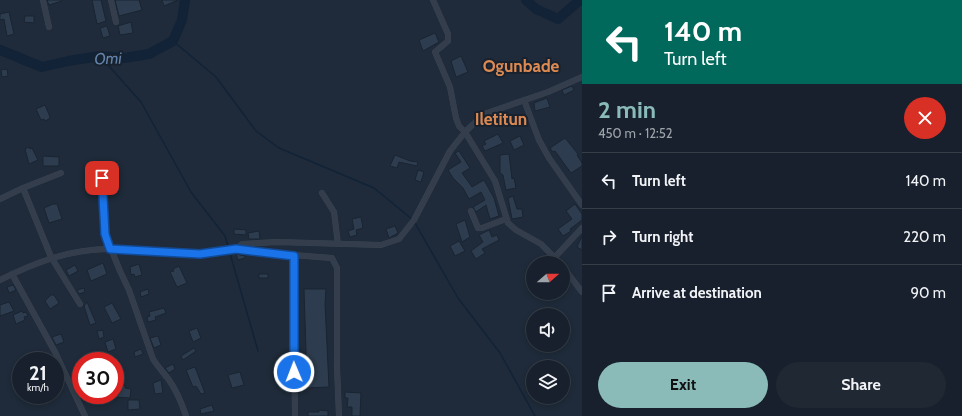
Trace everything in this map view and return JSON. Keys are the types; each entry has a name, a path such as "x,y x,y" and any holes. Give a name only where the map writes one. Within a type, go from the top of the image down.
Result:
{"street":[{"path":"43,0 49,27"},
{"path":"111,0 116,22"},
{"path":"433,0 448,34 448,41 435,52 450,87 459,126 465,132 495,181 506,219 511,227 541,244 554,256"},
{"path":"233,250 242,244 255,243 381,245 399,239 414,220 450,151 465,132 484,114 548,92 582,77"},
{"path":"524,100 539,140 549,158 582,205"},
{"path":"101,164 105,234 110,249 129,290 153,359 158,368 169,381 182,404 186,416"},
{"path":"0,199 61,173"},
{"path":"23,188 51,257 80,304"},
{"path":"322,193 334,212 338,244"},
{"path":"471,211 478,228 482,228 506,219"},
{"path":"556,256 582,228"},
{"path":"0,280 51,257 110,249 200,254 233,250 332,258 337,268 337,367 339,416"},
{"path":"294,256 295,416"},
{"path":"12,274 56,352 85,416"},
{"path":"570,276 582,292"}],"building":[{"path":"47,0 62,0 62,1 49,5"},
{"path":"92,0 101,0 106,21 97,24"},
{"path":"115,0 139,0 142,10 119,16"},
{"path":"162,0 178,0 164,6"},
{"path":"9,12 14,34 7,36 4,19 0,20 0,14"},
{"path":"25,16 34,16 34,23 24,22"},
{"path":"131,22 133,33 120,35 118,26"},
{"path":"107,26 110,36 103,38 100,28"},
{"path":"435,33 439,42 423,51 419,40"},
{"path":"461,56 468,72 456,77 451,61"},
{"path":"7,69 8,76 2,77 1,70"},
{"path":"572,86 574,90 564,95 562,90"},
{"path":"547,98 550,107 535,111 534,103"},
{"path":"45,105 50,117 45,121 44,119 41,120 36,109"},
{"path":"498,134 503,143 485,151 482,146 486,144 484,141"},
{"path":"520,136 524,145 514,150 510,141"},
{"path":"565,138 578,154 577,155 582,163 582,166 571,173 555,151 553,152 550,148"},
{"path":"29,147 30,149 32,148 38,160 29,164 25,149"},
{"path":"459,151 470,168 462,173 472,187 484,180 494,198 499,216 490,219 486,205 476,212 473,207 485,200 481,192 469,199 463,188 453,178 448,170 461,162 455,153"},
{"path":"509,154 512,179 514,178 516,188 506,190 503,175 500,173 500,155"},
{"path":"395,155 410,161 418,162 417,166 399,162 397,168 390,166"},
{"path":"43,156 59,157 59,166 43,166"},
{"path":"418,170 424,172 421,182 415,180"},
{"path":"513,196 517,209 522,209 523,217 512,219 508,198"},
{"path":"57,204 62,219 49,223 44,208"},
{"path":"575,204 582,214 582,220 570,229 571,231 563,236 558,229 572,219 566,211"},
{"path":"361,217 363,228 356,230 357,235 350,237 348,231 354,229 352,219"},
{"path":"465,220 470,237 462,242 456,224"},
{"path":"395,226 398,233 389,238 386,229"},
{"path":"234,229 246,230 246,235 234,234"},
{"path":"489,230 492,237 497,235 499,240 482,249 485,253 476,259 471,251 483,242 479,235"},
{"path":"259,231 260,239 249,239 248,233"},
{"path":"582,236 582,250 577,247"},
{"path":"459,241 465,251 455,256 450,246"},
{"path":"236,254 245,256 245,258 238,260"},
{"path":"103,263 107,274 91,281 87,270"},
{"path":"139,264 142,275 135,277 134,274 131,275 130,267"},
{"path":"75,265 78,271 69,276 66,270"},
{"path":"179,266 187,283 177,287 170,272 174,271 173,269"},
{"path":"259,274 268,274 268,278 259,278"},
{"path":"13,285 16,290 9,293 7,287"},
{"path":"84,288 85,292 79,294 77,290"},
{"path":"148,289 149,294 141,297 140,292"},
{"path":"304,289 326,289 325,304 329,387 305,388 306,351"},
{"path":"51,295 54,295 59,303 50,309 45,301"},
{"path":"9,302 14,311 0,316 0,305"},
{"path":"87,302 96,323 90,325 84,306"},
{"path":"112,303 121,319 112,323 104,307"},
{"path":"164,308 166,313 155,317 156,320 148,322 147,317 150,316 149,312"},
{"path":"22,311 23,313 26,312 28,316 24,317 25,320 16,324 13,315"},
{"path":"197,328 201,338 193,342 189,331"},
{"path":"103,330 104,337 99,339 97,331"},
{"path":"61,334 64,342 56,345 52,337"},
{"path":"158,336 161,345 154,348 150,338"},
{"path":"113,339 116,349 108,352 105,342"},
{"path":"194,348 196,351 183,360 181,356"},
{"path":"141,349 143,354 135,357 134,352"},
{"path":"173,364 175,369 169,373 165,368"},
{"path":"195,367 205,393 201,394 196,386 193,387 186,370"},
{"path":"240,372 244,385 232,388 228,375"},
{"path":"161,380 163,393 155,394 153,383"},
{"path":"124,385 125,388 131,389 130,398 124,398"},
{"path":"345,392 361,393 360,416 352,416 352,407 347,407 348,398 345,398"},
{"path":"128,400 139,400 140,409 128,410"},
{"path":"212,405 214,411 201,414 200,409"},
{"path":"319,410 328,411 328,416 308,416 308,412 319,412"}],"waterway":[{"name":"Omi","path":"0,50 42,67 100,56 124,58 149,54 173,41 182,20 185,0"},
{"name":"Omi","path":"526,0 536,9 558,19 580,0"},
{"path":"173,41 216,77 256,131 279,148 374,188 413,220"},
{"path":"100,56 141,102 191,192 225,236 258,351"},
{"path":"415,223 458,298 500,353 535,416"}],"district":[{"name":"Ogunbade","path":"521,66"},
{"name":"Iletitun","path":"501,119"}],"route":[{"path":"102,178 105,234 110,249 200,254 236,249 241,251 294,256 294,372"}]}
